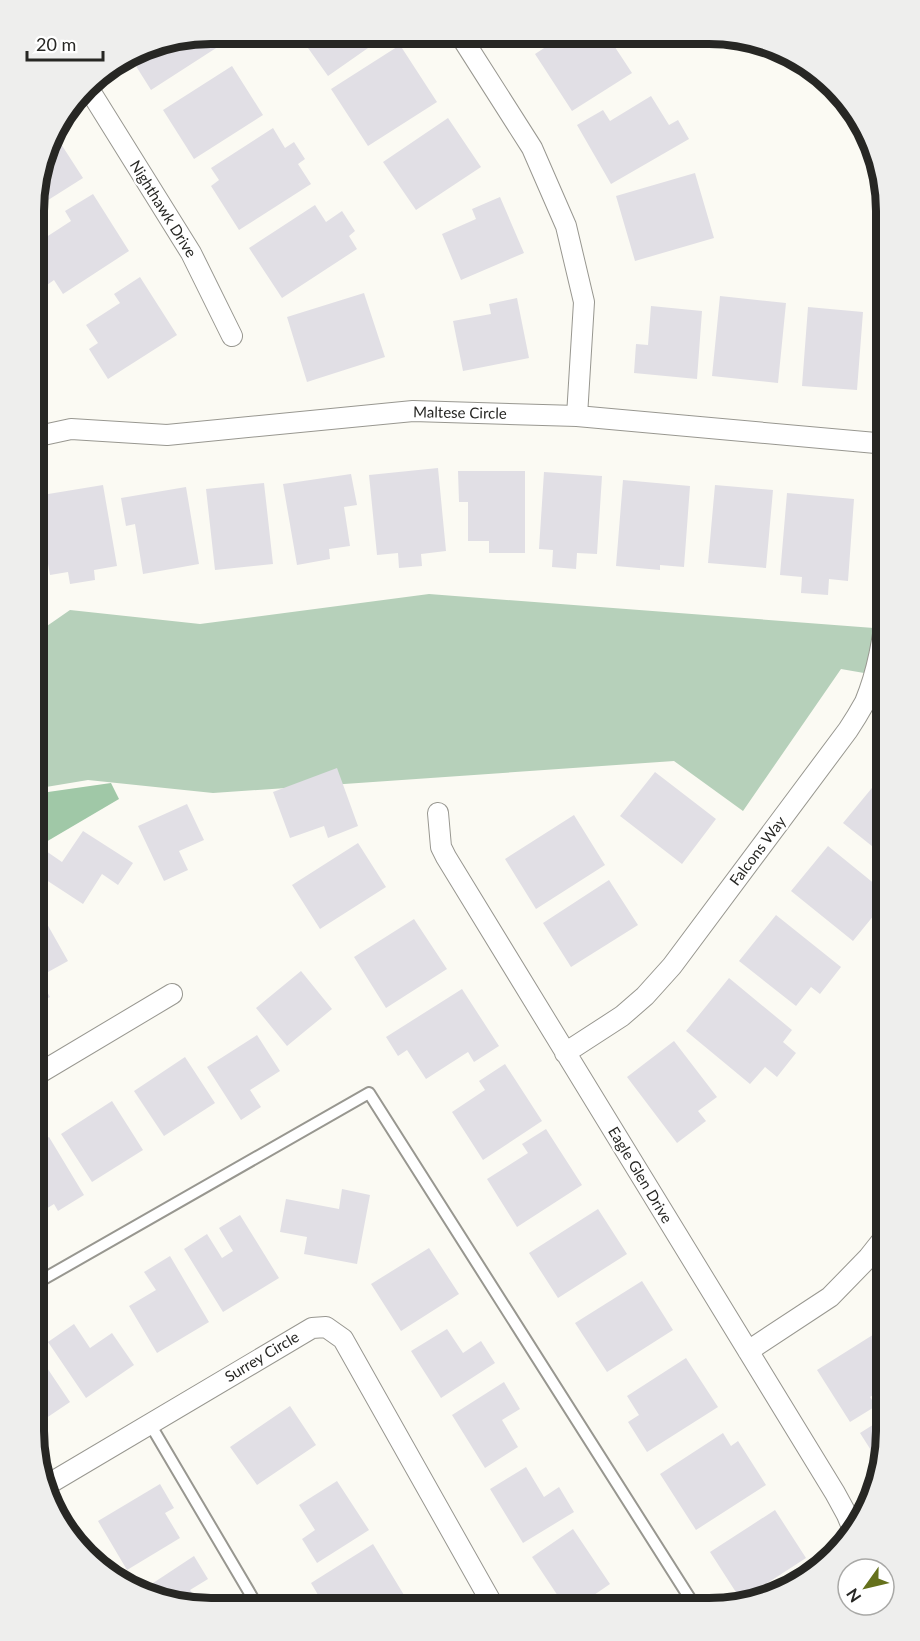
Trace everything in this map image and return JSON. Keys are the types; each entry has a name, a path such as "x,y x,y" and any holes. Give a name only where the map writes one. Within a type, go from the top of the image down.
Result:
{"street":[{"path":"466,43 532,148 566,226 584,302 577,416"},
{"name":"Nighthawk Drive","path":"92,93 191,253 232,336"},
{"name":"Maltese Circle","path":"43,435 71,429 167,435 413,411 577,416 876,443"},
{"name":"Falcons Way","path":"566,1053 622,1016 645,996 672,966 848,730 864,703 876,666"},
{"name":"Eagle Glen Drive","path":"438,813 441,847 446,857 835,1493 849,1521"},
{"path":"43,1071 172,994"},
{"path":"748,1351 830,1297 876,1248"},
{"name":"Surrey Circle","path":"52,1482 312,1328 326,1327 342,1339 489,1598"}],"lane":[{"path":"43,1279 369,1093 690,1598"},
{"path":"150,1424 253,1598"}],"green space":[{"path":"429,594 876,628 876,675 841,669 743,811 674,761 213,793 88,780 43,788 43,629 70,610 200,624"},
{"path":"111,783 119,799 43,844 43,793"}],"building":[{"path":"551,43 565,43 567,46 571,43 612,43 632,73 572,111 535,54"},
{"path":"222,44 151,90 134,62 157,52 178,47"},
{"path":"305,44 374,44 328,76"},
{"path":"400,45 437,102 368,146 331,89"},
{"path":"232,66 263,115 194,159 163,110"},
{"path":"651,96 669,125 678,120 689,139 611,184 577,125 603,110 610,121"},
{"path":"448,118 481,167 416,210 383,162"},
{"path":"273,128 285,148 294,142 305,159 298,164 311,184 239,230 211,186 219,180 211,168"},
{"path":"59,141 83,178 44,203 52,157"},
{"path":"695,173 714,238 635,261 616,196"},
{"path":"93,194 129,251 63,294 54,280 47,285 43,279 43,239 71,221 65,211"},
{"path":"500,197 524,253 461,280 442,234 476,219 472,209"},
{"path":"315,205 326,222 342,211 355,231 349,236 357,249 282,298 249,248"},
{"path":"140,277 177,335 108,379 89,349 98,343 86,325 120,303 114,294"},
{"path":"364,293 385,357 307,382 287,317"},
{"path":"720,296 786,303 778,383 712,376"},
{"path":"517,298 529,358 463,371 453,321 491,314 489,304"},
{"path":"651,306 702,311 697,379 634,373 636,344 648,345"},
{"path":"808,307 863,312 857,390 802,386"},
{"path":"438,468 446,551 421,554 422,566 399,568 398,553 377,555 369,475"},
{"path":"458,471 525,471 525,553 489,553 489,541 468,541 468,502 459,502"},
{"path":"544,472 602,476 597,554 577,553 576,569 552,567 553,550 539,549"},
{"path":"351,474 357,505 344,507 350,546 329,549 330,559 297,565 283,484"},
{"path":"623,480 690,486 684,567 660,565 660,570 616,566"},
{"path":"264,483 273,564 215,570 206,489"},
{"path":"103,485 117,566 94,570 95,580 70,584 68,572 50,575 43,536 43,495"},
{"path":"715,485 773,490 766,568 708,563"},
{"path":"186,487 199,564 143,574 135,524 126,526 121,498"},
{"path":"787,493 854,499 848,581 829,579 828,595 801,593 802,577 780,575"},
{"path":"337,768 358,826 328,838 324,826 290,838 273,792"},
{"path":"655,772 716,819 682,864 620,816"},
{"path":"876,783 876,849 843,823"},
{"path":"187,804 204,840 179,851 188,870 164,881 138,826"},
{"path":"574,815 605,865 536,909 505,859"},
{"path":"83,831 133,863 118,885 102,874 83,904 43,878 43,856 46,851 62,862"},
{"path":"358,843 386,887 320,929 292,885"},
{"path":"828,846 876,885 876,913 853,941 791,891"},
{"path":"609,880 638,925 571,967 543,923"},
{"path":"776,915 841,967 820,994 811,987 796,1006 739,961"},
{"path":"43,917 68,961 43,975"},
{"path":"414,919 447,969 386,1008 354,957"},
{"path":"301,971 332,1009 287,1046 256,1008"},
{"path":"729,978 792,1030 783,1042 796,1053 777,1077 765,1067 750,1084 686,1031"},
{"path":"43,984 50,997 43,1001"},
{"path":"462,989 499,1046 474,1062 468,1052 426,1079 407,1050 398,1056 386,1037"},
{"path":"257,1035 280,1071 250,1090 261,1107 241,1120 207,1067"},
{"path":"674,1041 717,1097 698,1111 706,1121 677,1143 627,1077"},
{"path":"185,1057 215,1103 164,1136 134,1091"},
{"path":"505,1064 542,1121 483,1160 452,1112 485,1090 479,1081"},
{"path":"112,1101 143,1150 92,1182 61,1134"},
{"path":"546,1129 582,1185 517,1227 487,1179 528,1153 522,1144"},
{"path":"49,1137 84,1195 58,1211 54,1204 43,1211 43,1140"},
{"path":"342,1189 370,1195 357,1264 304,1254 307,1237 280,1232 286,1199 339,1209"},
{"path":"598,1209 627,1254 558,1298 529,1253"},
{"path":"240,1215 279,1278 223,1312 184,1249 207,1234 222,1258 233,1251 219,1228"},
{"path":"429,1248 459,1294 401,1331 371,1284"},
{"path":"170,1256 209,1322 157,1353 129,1306 156,1290 144,1272"},
{"path":"642,1281 673,1330 607,1372 575,1323"},
{"path":"74,1324 90,1348 112,1333 134,1365 86,1398 48,1342"},
{"path":"447,1329 463,1353 481,1341 495,1363 441,1398 411,1351"},
{"path":"876,1333 876,1393 870,1397 876,1406 850,1422 817,1370"},
{"path":"686,1358 718,1407 647,1452 628,1422 639,1415 627,1396"},
{"path":"43,1362 70,1402 43,1420"},
{"path":"504,1382 520,1409 502,1420 518,1447 485,1468 452,1415"},
{"path":"290,1406 316,1445 257,1485 230,1447"},
{"path":"876,1423 874,1455 860,1433"},
{"path":"723,1433 731,1446 738,1441 766,1485 696,1530 660,1474"},
{"path":"526,1467 544,1497 559,1487 574,1512 523,1543 490,1489"},
{"path":"337,1481 369,1530 317,1563 302,1539 315,1530 299,1505"},
{"path":"160,1484 174,1508 165,1513 180,1538 127,1570 98,1521"},
{"path":"775,1510 806,1558 754,1592 738,1595 710,1552"},
{"path":"573,1529 610,1584 590,1598 559,1598 532,1557"},
{"path":"373,1544 404,1595 399,1598 343,1598 341,1595 336,1598 320,1598 311,1583"},
{"path":"194,1556 208,1579 190,1590 195,1597 149,1586"}]}
